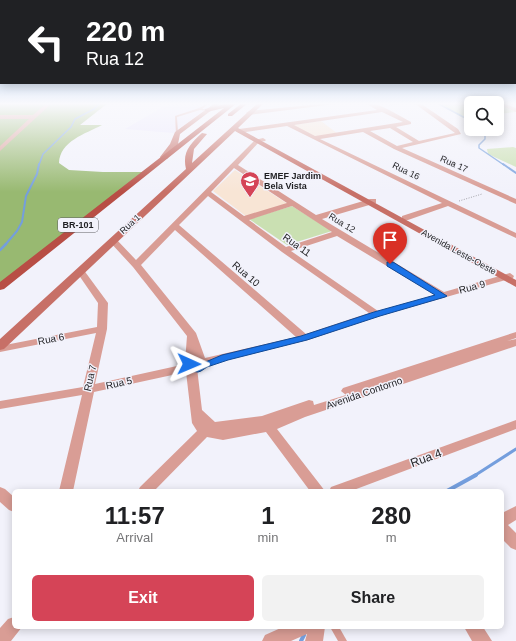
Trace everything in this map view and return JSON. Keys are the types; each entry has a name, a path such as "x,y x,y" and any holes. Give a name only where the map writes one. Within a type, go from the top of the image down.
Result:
{"main road":[{"path":"161,160 201,133"},
{"name":"BR-101","path":"0,287 161,160"}],"street":[{"path":"0,149 17,133"},
{"path":"161,160 174,144 177,133"},
{"path":"190,169 187,154 201,133"},
{"name":"Rua 1","path":"0,346 190,169 232,133"},
{"name":"Avenida Leste-Oeste","path":"247,133 512,279"},
{"name":"Rua 16","path":"305,133 516,236"},
{"path":"314,138 346,133"},
{"name":"Rua 17","path":"369,133 396,148 516,202"},
{"path":"402,133 418,143"},
{"path":"396,148 454,136 457,133"},
{"path":"136,264 260,140"},
{"name":"Rua 12","path":"234,165 338,233 442,296"},
{"name":"Rua 11","path":"207,192 285,250 377,314"},
{"path":"316,218 370,202"},
{"name":"Avenida Leste-Oeste","path":"370,202 405,218 512,279"},
{"path":"243,219 293,203"},
{"path":"405,218 450,203"},
{"name":"Rua 10","path":"175,226 304,338"},
{"path":"285,250 338,233"},
{"path":"113,240 136,264 192,335 197,365 194,380 198,423 208,429 147,489"},
{"name":"Rua 7","path":"66,489 87,390 102,329 103,303 80,271"},
{"name":"Rua 9","path":"197,365 304,338 377,314 512,279"},
{"name":"Rua 6","path":"0,349 102,329"},
{"name":"Avenida Contorno","path":"267,423 516,335"},
{"name":"Avenida Contorno","path":"208,429 223,435 301,414 516,342"},
{"name":"Rua 5","path":"0,405 87,390 197,365"},
{"path":"267,423 316,489"},
{"name":"Rua 4","path":"341,489 516,424"},
{"path":"0,493 12,504"},
{"path":"504,520 516,512"},
{"path":"504,531 516,543"},
{"path":"0,640 12,627"},
{"path":"271,641 298,629"},
{"path":"314,641 317,629"}],"lane":[{"path":"335,629 343,641"}],"path":[{"path":"450,203 492,191"}],"shaded area":[{"path":"307,133 338,134 314,137"},
{"name":"EMEF Jardim Bela Vista","path":"235,170 288,204 247,217 213,191"}],"green space":[{"path":"0,133 85,133 74,139 64,149 60,155 59,163 69,170 145,172 0,287"},
{"path":"516,148 516,167 488,154 487,149"},
{"path":"292,206 332,231 287,245 249,219"}],"waterway":[{"path":"39,165 43,154 65,133"},
{"path":"485,136 485,139 479,145 479,148 504,165"},
{"path":"5,245 17,231 22,222 26,196 37,174 39,164"},
{"path":"503,164 516,173"},
{"path":"0,250 5,245"},
{"path":"474,476 516,449"},
{"path":"451,489 476,475"},
{"path":"301,641 304,635"}],"place":[{"name":"EMEF Jardim Bela Vista","path":"250,198"}],"route":[{"path":"189,364 191,368 198,369 204,365 225,358 304,338 377,314 442,296 390,264"}]}
